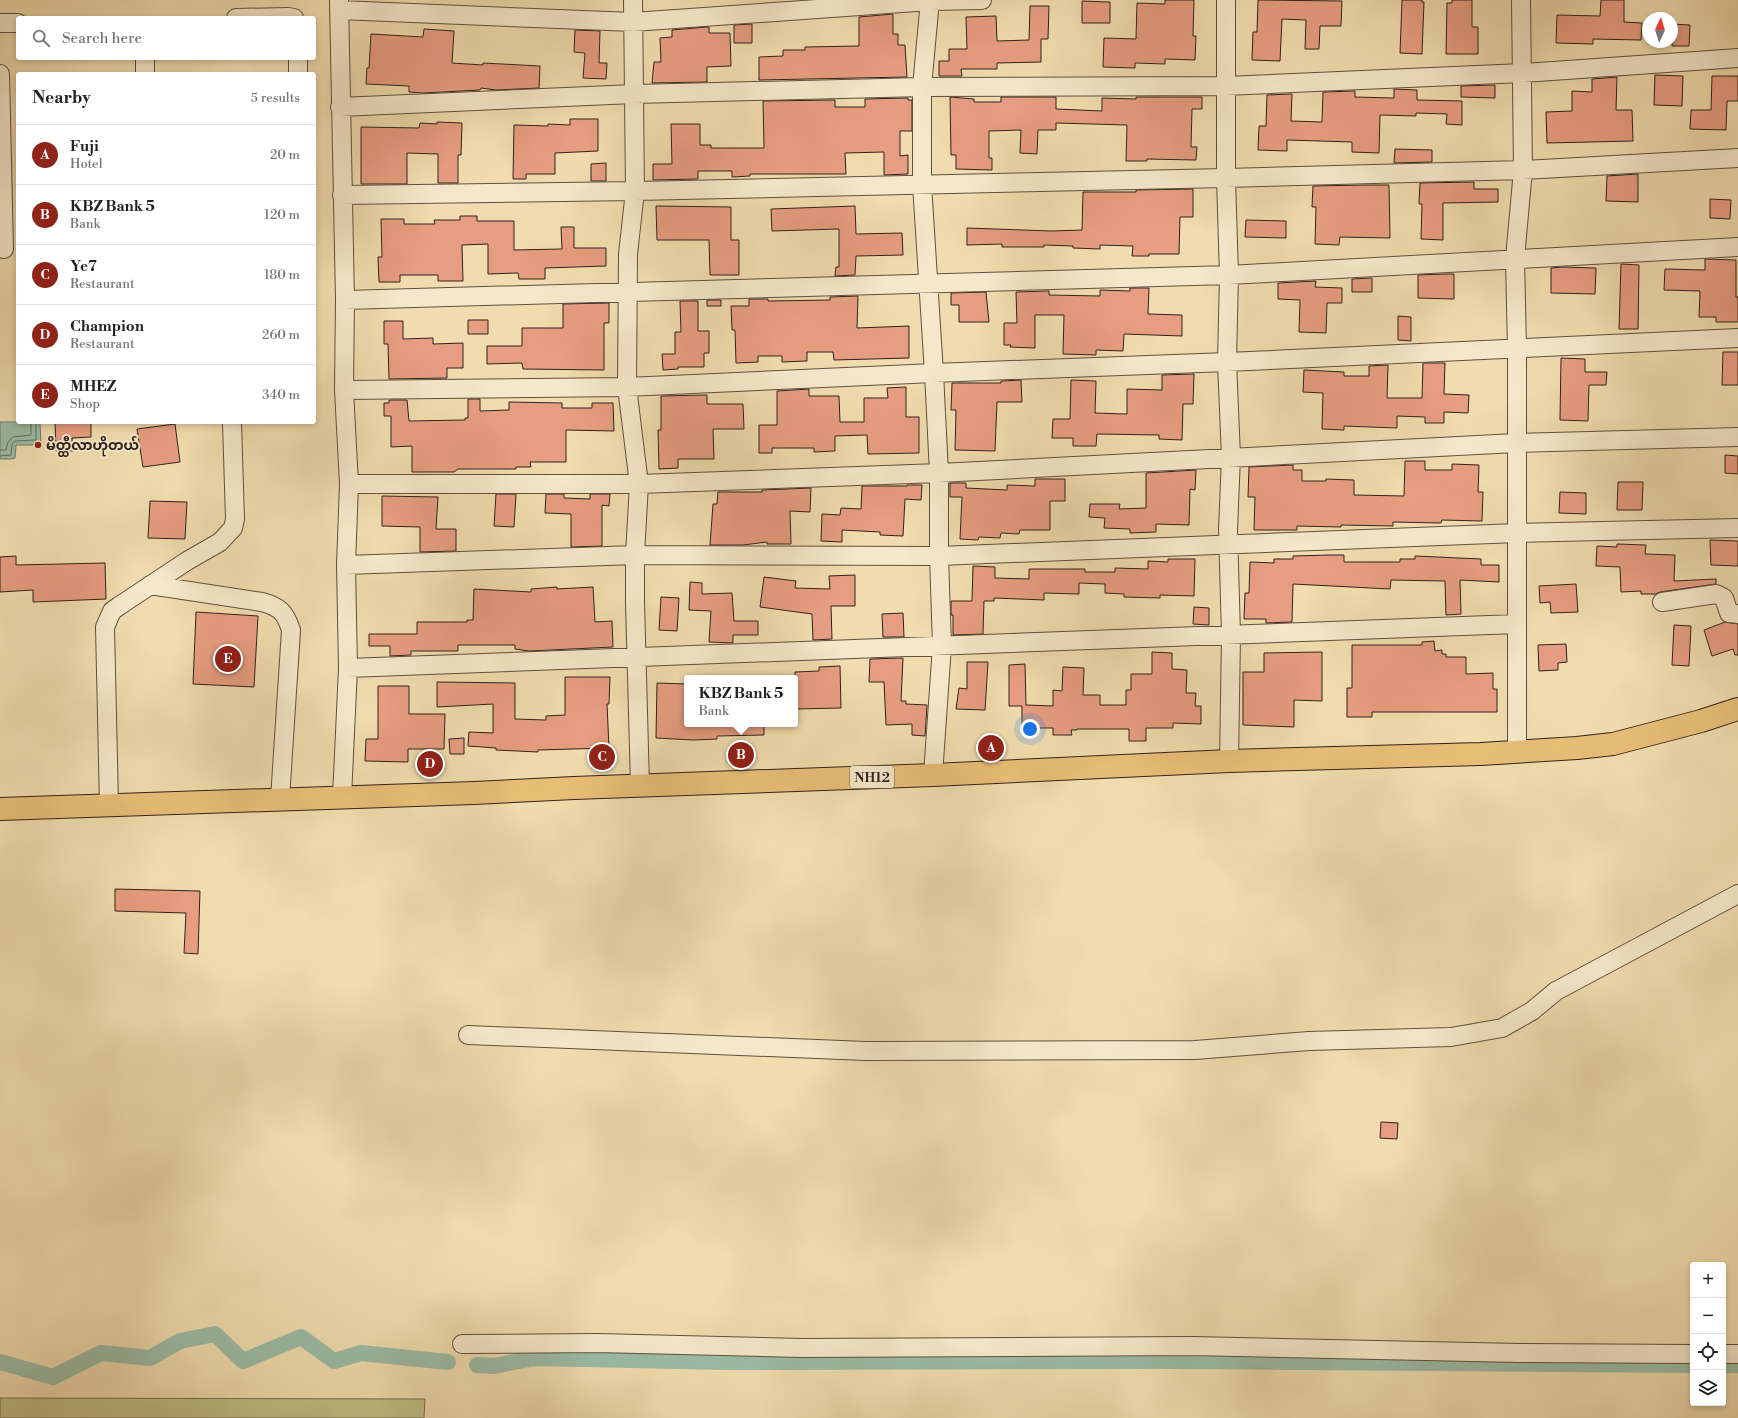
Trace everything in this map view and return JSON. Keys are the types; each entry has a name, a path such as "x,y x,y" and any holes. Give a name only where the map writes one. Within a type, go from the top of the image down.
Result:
{"highway":[{"name":"NH12","path":"0,809 933,775 1229,761 1411,756 1577,748 1613,744 1701,721 1738,709"}],"street":[{"path":"633,0 635,191 628,254 627,386 639,484 635,555 640,786"},
{"path":"342,797 348,668 346,565 348,484 344,390 345,300 339,5 633,22 930,1 982,0"},
{"path":"1226,0 1226,178 1229,275 1227,362 1231,457 1228,545 1231,636 1229,761"},
{"path":"1517,751 1516,349 1514,258 1523,170 1521,0"},
{"path":"930,1 922,87 922,184 939,473 939,556 942,646 933,775"},
{"path":"0,23 16,23"},
{"path":"340,107 634,94 922,87 1226,86 1523,73 1738,58"},
{"path":"145,72 146,60"},
{"path":"298,60 298,72"},
{"path":"0,74 7,249"},
{"path":"342,195 635,191 1226,178 1523,170 1738,158"},
{"path":"345,300 1229,275 1514,258 1738,247"},
{"path":"344,390 627,386 1227,362 1738,338"},
{"path":"109,805 105,627 112,611 187,561 220,542 233,528 235,519 232,424"},
{"path":"348,484 639,484 939,473 1516,443 1738,437"},
{"path":"346,565 635,555 939,556 1517,533 1738,528"},
{"path":"150,585 262,602 275,606 286,616 291,630 280,799"},
{"path":"1662,602 1716,594 1724,598 1729,612 1738,614"},
{"path":"348,668 1231,636 1516,624"},
{"path":"468,1035 866,1051 1195,1050 1310,1041 1451,1037 1502,1028 1532,1011 1556,991 1738,894"},
{"path":"462,1344 597,1343 802,1348 1193,1346 1690,1354"},
{"path":"1726,1354 1738,1354"}],"shaded area":[{"path":"0,1398 425,1399 424,1418 0,1418"}],"water":[{"path":"0,422 16,422 16,424 40,424 41,445 16,445 15,458 0,459"}],"building":[{"path":"1165,0 1194,0 1193,36 1196,36 1195,60 1165,59 1165,64 1135,63 1135,68 1103,67 1104,38 1136,39 1137,3 1165,4"},
{"path":"1258,0 1342,1 1341,26 1320,26 1319,49 1305,49 1306,20 1282,19 1280,61 1252,60 1253,32 1257,32"},
{"path":"1402,0 1422,0 1422,2 1424,2 1422,54 1400,53"},
{"path":"1452,0 1472,0 1472,27 1478,27 1478,54 1446,54 1447,3 1452,3"},
{"path":"1601,0 1624,0 1624,22 1642,23 1641,40 1593,39 1593,44 1556,43 1557,15 1600,16"},
{"path":"1082,1 1110,2 1110,23 1082,23"},
{"path":"1030,6 1049,6 1048,39 1041,39 1041,62 997,63 997,69 961,69 962,76 939,76 939,61 949,61 949,49 967,49 966,17 996,16 997,41 1029,40"},
{"path":"893,14 893,34 898,34 898,45 905,45 907,77 759,80 759,57 783,56 783,50 805,50 805,47 859,46 859,17"},
{"path":"752,24 752,43 734,43 734,25"},
{"path":"1678,24 1690,25 1689,46 1678,46"},
{"path":"709,27 709,33 730,33 731,66 707,67 707,82 652,83 654,62 661,62 660,38 672,37 672,30"},
{"path":"424,29 454,31 452,63 540,66 539,88 496,90 481,88 480,90 423,93 409,92 409,86 366,84 367,68 369,68 371,34 423,37"},
{"path":"575,30 600,31 599,63 607,63 606,79 583,78 585,53 574,52"},
{"path":"1655,75 1683,76 1682,106 1654,105"},
{"path":"1712,76 1738,76 1738,101 1727,101 1726,130 1690,129 1691,110 1711,110"},
{"path":"1617,77 1616,110 1632,110 1633,141 1547,143 1546,112 1572,111 1572,91 1592,92 1592,79"},
{"path":"1495,85 1495,98 1461,97 1461,86"},
{"path":"1394,89 1417,90 1417,100 1462,101 1462,125 1446,124 1447,114 1416,113 1416,116 1380,115 1379,153 1352,152 1352,142 1287,140 1287,151 1258,150 1259,126 1266,126 1267,95 1292,94 1291,121 1322,122 1323,92 1355,91 1355,97 1394,98"},
{"path":"950,97 974,99 974,102 1001,102 1001,97 1056,97 1056,109 1102,111 1102,98 1136,99 1136,97 1202,97 1202,109 1192,109 1191,147 1197,147 1196,160 1147,159 1147,161 1126,161 1127,125 1056,123 1056,130 1038,130 1037,154 1020,153 1021,130 989,131 989,158 992,158 992,170 956,169 956,155 951,155"},
{"path":"908,98 908,100 912,100 912,131 900,131 900,156 908,155 908,174 884,175 884,152 845,153 846,174 750,174 750,176 732,177 732,171 698,171 698,179 653,180 653,164 672,164 671,124 700,124 700,145 711,145 711,148 764,148 763,101 835,100 835,107 865,107 865,99"},
{"path":"570,119 598,119 598,151 555,153 555,174 526,174 526,179 513,179 514,125 570,125"},
{"path":"437,122 462,123 461,155 458,155 458,183 438,183 438,154 407,153 407,184 361,184 361,127 419,128 420,123 437,124"},
{"path":"1395,149 1432,150 1432,162 1394,163"},
{"path":"606,163 606,181 591,181 591,164"},
{"path":"1638,174 1638,202 1606,201 1607,176"},
{"path":"1474,182 1474,189 1498,189 1498,202 1443,203 1443,240 1421,239 1422,204 1419,204 1420,183"},
{"path":"1389,185 1390,238 1340,237 1339,245 1315,244 1316,207 1312,207 1313,186"},
{"path":"1193,189 1193,217 1180,217 1179,254 1149,254 1149,256 1132,256 1133,246 1100,245 1100,249 1044,245 1044,247 1002,247 1002,244 967,245 967,228 1051,231 1082,230 1083,192 1136,192 1136,190"},
{"path":"1710,199 1731,200 1730,219 1710,218"},
{"path":"656,206 731,207 731,240 739,240 739,275 710,275 709,240 657,240"},
{"path":"855,206 856,234 902,233 903,255 856,256 855,275 835,276 836,267 839,267 839,229 772,231 771,209"},
{"path":"460,216 477,216 477,221 514,221 514,250 562,249 561,227 574,227 574,248 606,248 606,266 545,268 545,279 519,279 518,273 488,274 488,244 462,245 463,281 438,281 438,275 400,275 400,282 379,282 378,257 382,257 381,219 404,219 404,224 435,224 434,220 460,220"},
{"path":"1246,220 1286,221 1286,238 1245,237"},
{"path":"1705,259 1736,260 1738,322 1716,322 1716,317 1699,317 1700,291 1664,290 1665,269 1705,270"},
{"path":"1621,264 1639,265 1638,329 1619,329"},
{"path":"1551,268 1596,268 1595,294 1551,293"},
{"path":"1454,274 1454,299 1418,298 1418,275"},
{"path":"1372,278 1372,292 1352,292 1352,279"},
{"path":"1316,281 1315,287 1342,288 1342,303 1327,303 1326,333 1299,332 1300,300 1278,299 1278,283"},
{"path":"1130,288 1149,288 1148,314 1182,315 1182,336 1124,334 1123,351 1096,350 1096,355 1063,354 1064,315 1035,315 1035,348 1010,347 1011,345 1004,345 1004,323 1017,323 1016,292 1049,291 1049,295 1100,296 1100,290 1130,291"},
{"path":"986,292 989,322 959,322 959,305 951,305 951,293"},
{"path":"858,296 857,328 909,326 909,358 834,360 833,352 807,352 807,361 782,362 782,356 758,356 758,362 736,363 735,330 732,330 731,306 749,306 749,299 768,299 768,301 830,300 830,297"},
{"path":"707,300 721,300 721,306 707,306"},
{"path":"680,301 698,301 698,331 709,331 709,353 704,353 704,367 678,367 678,369 663,370 662,354 675,354 675,332 681,332"},
{"path":"609,303 609,323 604,323 604,370 523,369 522,363 487,364 487,346 522,346 522,328 563,328 563,304"},
{"path":"1398,316 1411,317 1411,341 1398,340"},
{"path":"468,320 488,320 488,334 468,334"},
{"path":"384,321 403,321 403,339 433,338 433,344 463,343 463,368 447,368 447,378 389,379 388,344 384,344"},
{"path":"1723,352 1738,352 1738,385 1722,385"},
{"path":"1561,358 1585,359 1585,372 1607,372 1606,385 1589,385 1588,421 1560,420"},
{"path":"1423,363 1445,363 1444,394 1469,395 1468,413 1444,412 1444,423 1425,423 1425,417 1397,416 1397,428 1344,426 1344,430 1322,429 1323,393 1303,392 1304,370 1344,372 1344,376 1369,376 1369,366 1388,365 1387,398 1422,398"},
{"path":"1194,374 1193,404 1183,404 1182,440 1159,439 1159,435 1097,434 1096,446 1073,446 1073,438 1052,438 1053,419 1070,419 1071,380 1096,381 1095,413 1127,414 1127,389 1162,390 1162,375"},
{"path":"1021,380 1022,402 997,402 995,451 955,450 956,410 951,410 952,383 1001,383 1001,381"},
{"path":"906,387 906,417 919,417 919,453 868,454 867,435 835,436 835,451 814,452 814,448 772,448 772,453 759,453 759,425 777,425 777,391 809,389 809,396 839,396 840,422 864,422 864,398 888,398 887,388"},
{"path":"707,395 707,404 743,404 744,429 713,429 714,459 678,459 678,468 659,469 658,430 661,430 661,396"},
{"path":"468,399 480,399 480,411 509,410 509,402 562,403 562,408 592,408 592,403 613,403 614,431 566,430 566,462 530,462 531,467 516,467 516,469 458,469 454,472 412,472 412,446 391,447 391,416 384,416 384,403 389,403 389,400 407,400 409,421 465,420 465,418 468,418"},
{"path":"55,424 91,424 91,437 72,438 73,451 56,451"},
{"path":"175,424 180,462 143,467 137,429"},
{"path":"1725,455 1738,456 1738,474 1725,473"},
{"path":"1405,461 1425,461 1425,470 1452,470 1452,464 1479,465 1478,492 1483,492 1482,521 1442,520 1441,523 1393,522 1393,526 1297,526 1297,530 1254,530 1255,497 1248,497 1249,467 1293,465 1293,470 1302,470 1302,481 1326,481 1326,479 1354,480 1354,495 1404,496"},
{"path":"1196,470 1195,490 1190,489 1189,525 1156,524 1156,532 1130,533 1130,529 1104,528 1105,518 1089,517 1090,504 1120,504 1119,509 1146,508 1146,473"},
{"path":"1035,479 1065,479 1065,501 1050,501 1050,530 1020,530 1019,534 1001,533 1000,538 979,537 978,540 960,539 962,497 950,497 950,483 966,483 966,488 1007,490 1007,485 1035,486"},
{"path":"1618,482 1643,482 1642,510 1617,510"},
{"path":"922,485 921,500 905,499 903,536 880,535 880,532 842,530 842,542 821,541 822,514 840,515 841,508 861,509 862,486"},
{"path":"811,488 810,512 790,511 791,544 767,544 767,542 743,545 710,545 713,504 717,504 718,492 762,492 762,490"},
{"path":"1560,492 1586,493 1586,514 1559,513"},
{"path":"496,494 516,494 514,527 494,526"},
{"path":"546,494 564,494 564,498 590,499 590,494 610,494 609,506 602,505 602,546 571,547 571,514 545,513"},
{"path":"382,496 438,497 436,529 456,529 456,551 420,552 420,527 382,526"},
{"path":"150,501 187,502 185,539 148,538"},
{"path":"1710,540 1738,541 1738,566 1711,565"},
{"path":"1617,544 1646,545 1645,554 1675,555 1674,581 1716,579 1716,584 1660,592 1656,594 1641,594 1641,591 1621,592 1620,567 1596,566 1597,546 1617,547"},
{"path":"1344,555 1344,562 1400,562 1400,559 1415,559 1415,556 1481,559 1481,565 1499,565 1499,582 1460,580 1461,614 1446,615 1445,581 1391,580 1390,589 1293,584 1292,622 1266,623 1266,619 1244,619 1245,593 1249,593 1250,562 1274,563 1274,559 1293,559 1293,556"},
{"path":"16,556 16,565 105,563 106,599 33,602 33,590 0,592 0,557"},
{"path":"1168,559 1195,559 1194,596 1160,595 1160,598 1124,597 1124,594 1105,593 1105,584 1079,583 1079,594 1044,593 1044,600 994,598 994,601 984,601 983,634 953,635 951,601 972,601 973,566 995,567 995,578 1029,579 1029,569 1085,569 1085,572 1115,572 1115,568 1148,569 1148,561 1168,562"},
{"path":"855,575 855,606 831,606 832,639 813,640 812,614 760,607 764,577 796,581 795,588 830,589 829,576"},
{"path":"690,582 702,583 702,594 732,593 734,621 758,621 758,635 733,635 733,643 709,642 711,611 689,610"},
{"path":"1576,584 1578,612 1551,613 1550,602 1540,603 1539,586"},
{"path":"557,587 557,589 593,587 595,622 612,621 613,647 529,651 515,649 515,645 458,645 458,651 411,651 411,655 390,656 390,646 369,646 369,634 417,634 417,622 467,622 467,620 473,620 474,589 531,592 531,589"},
{"path":"661,597 679,598 677,631 659,630"},
{"path":"1194,607 1209,608 1209,625 1193,624"},
{"path":"196,612 258,616 254,687 193,684"},
{"path":"903,613 904,637 883,637 882,614"},
{"path":"1725,622 1738,624 1738,655 1735,655 1733,649 1712,656 1704,630"},
{"path":"1674,625 1691,626 1689,666 1672,665"},
{"path":"1434,641 1435,651 1442,650 1442,654 1446,654 1446,657 1466,657 1466,674 1493,673 1493,689 1497,689 1497,712 1372,712 1372,717 1347,717 1347,688 1352,688 1352,645 1422,645 1422,642"},
{"path":"1566,644 1567,662 1558,663 1558,670 1539,671 1538,645"},
{"path":"1152,652 1172,653 1172,669 1187,670 1186,693 1196,693 1195,706 1201,706 1201,724 1173,723 1173,728 1146,728 1146,741 1129,741 1129,729 1077,729 1071,730 1072,735 1053,735 1053,728 1022,728 1022,706 1009,706 1009,665 1025,664 1026,705 1053,706 1053,690 1062,691 1063,667 1084,668 1083,695 1100,695 1100,705 1126,705 1126,690 1131,690 1131,674 1152,674"},
{"path":"1322,652 1322,701 1294,700 1294,727 1243,725 1243,672 1264,672 1264,653"},
{"path":"903,658 901,701 906,701 906,704 927,705 925,736 912,735 912,724 886,725 884,682 869,682 870,659"},
{"path":"967,662 988,662 985,710 956,709 959,688 967,689"},
{"path":"840,666 841,708 798,709 798,675 795,675 795,672 819,671 819,667"},
{"path":"565,677 610,677 609,704 607,704 609,748 538,750 538,752 496,750 496,748 468,746 469,732 493,733 493,704 437,707 437,682 515,683 515,719 546,720 546,716 565,715"},
{"path":"657,683 684,684 684,727 764,727 764,735 717,736 717,739 693,740 656,738"},
{"path":"378,686 409,686 409,714 445,714 444,749 408,749 408,762 365,761 366,739 378,739"},
{"path":"464,738 464,754 450,754 449,739"},
{"path":"115,889 200,891 198,954 184,953 186,913 115,911"},
{"path":"1381,1122 1398,1123 1397,1139 1380,1138"}],"waterway":[{"path":"0,1362 53,1377 101,1353 150,1358 180,1341 215,1334 243,1361 301,1337 334,1361 361,1353 448,1362"},
{"path":"477,1365 494,1366 534,1358 726,1362 1178,1361 1690,1365"},
{"path":"1726,1365 1738,1365"}],"place":[{"name":"မိတ္ထီလာဟိုတယ်","path":"38,445"},
{"name":"MHEZ","path":"228,659"},
{"name":"Fuji","path":"991,748"},
{"name":"KBZ Bank 5","path":"741,755"},
{"name":"Ye7","path":"602,757"},
{"name":"Champion","path":"430,764"}]}
